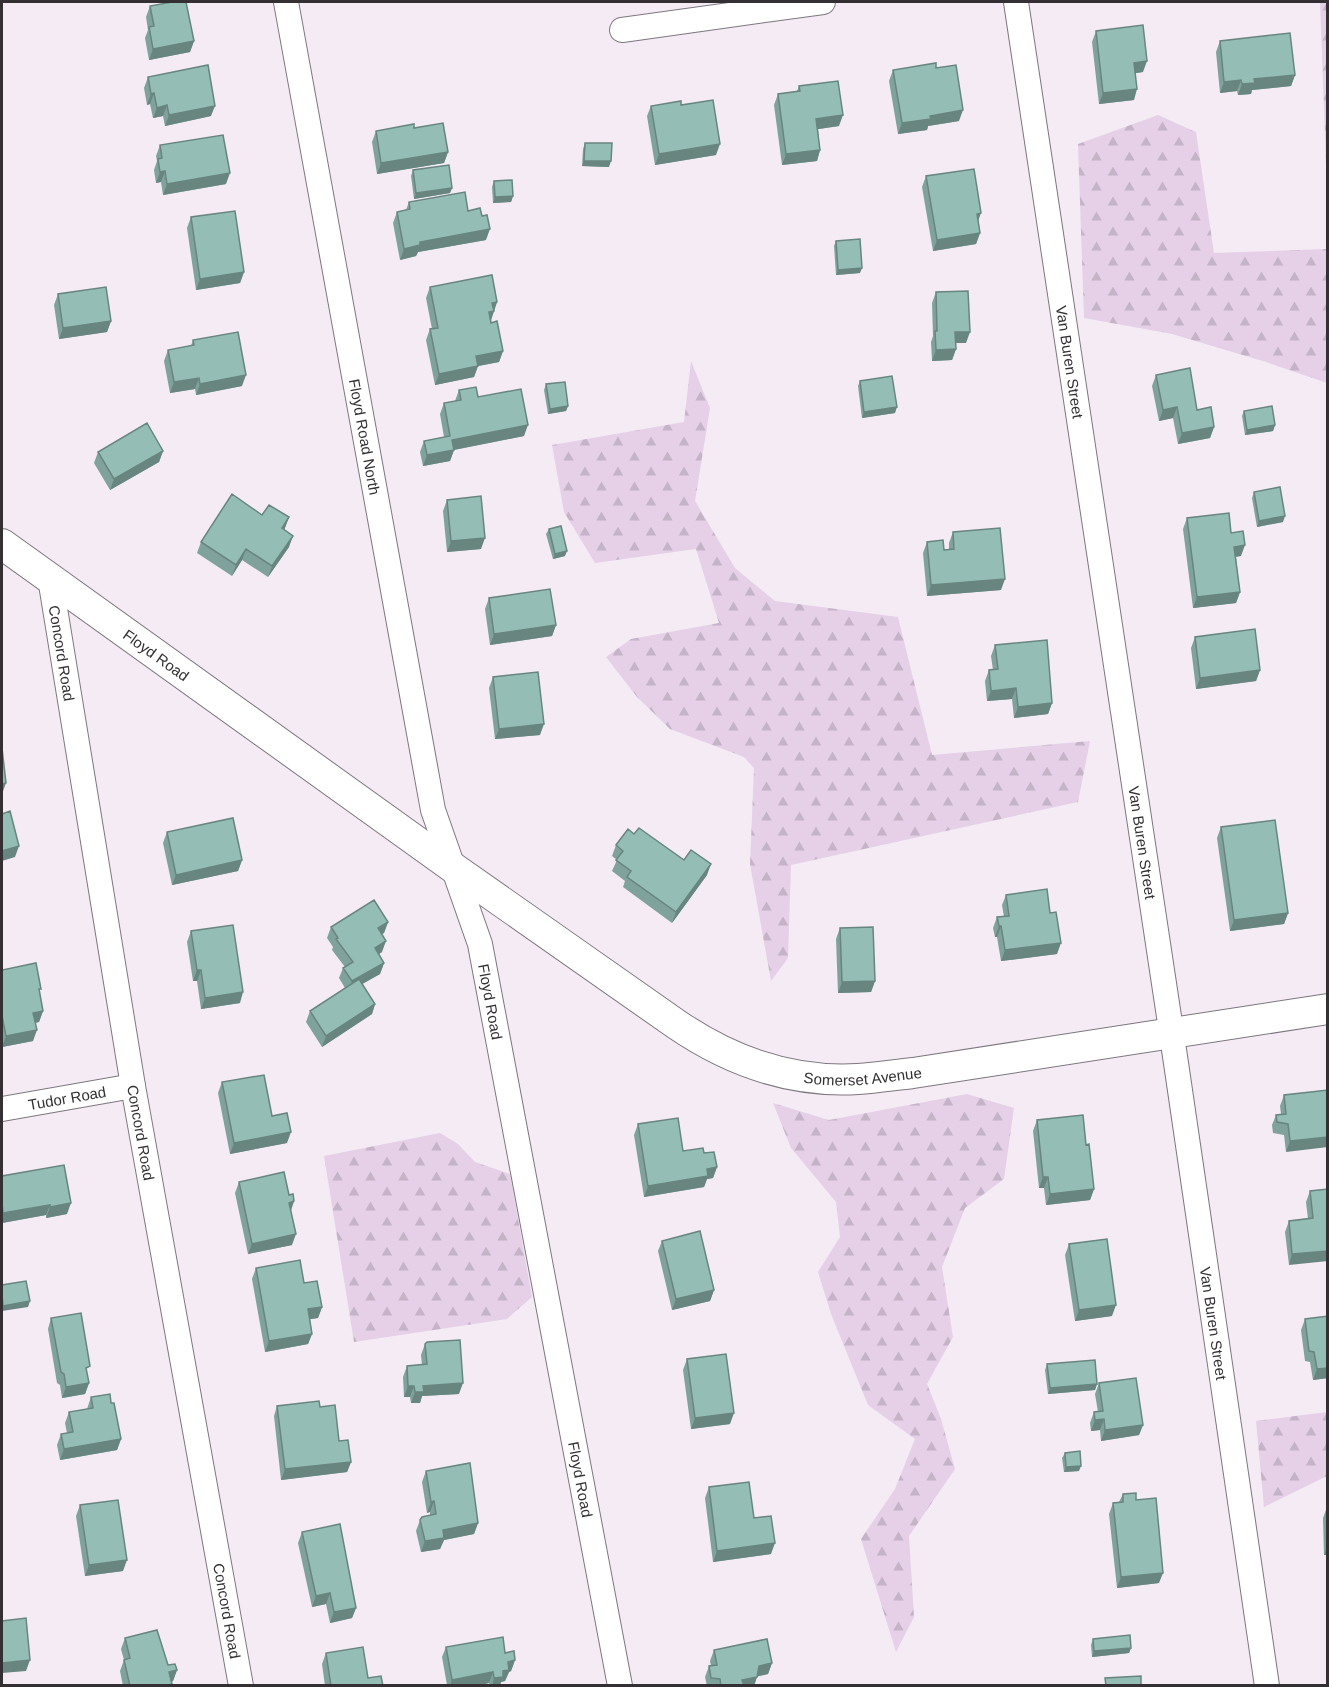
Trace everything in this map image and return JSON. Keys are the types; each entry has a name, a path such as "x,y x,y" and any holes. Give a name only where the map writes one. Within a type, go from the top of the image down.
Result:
{"street":[{"name":"Floyd Road North","path":"286,2 433,810 455,869"},
{"path":"622,30 823,2"},
{"name":"Van Buren Street","path":"1016,2 1267,1686"},
{"name":"Floyd Road","path":"2,543 455,869 480,944 620,1686"},
{"name":"Concord Road","path":"50,578 133,1086 241,1686"},
{"name":"Somerset Avenue","path":"455,869 697,1039 742,1061 787,1074 811,1078 857,1079 913,1073 1328,1009"},
{"name":"Tudor Road","path":"2,1109 133,1086"}],"green space":[{"path":"1320,2 1328,2 1327,191"},
{"path":"1158,115 1196,132 1214,253 1327,249 1327,383 1172,334 1084,318 1078,144"},
{"path":"691,361 710,408 695,501 735,568 775,601 898,617 932,755 1090,741 1078,802 791,865 788,958 771,981 750,864 754,768 744,757 670,729 637,697 606,657 631,639 719,623 696,549 595,563 564,512 552,445 684,422"},
{"path":"967,1094 1014,1108 1004,1179 965,1208 942,1267 953,1337 927,1384 941,1419 955,1469 909,1536 914,1617 896,1652 861,1539 895,1489 915,1439 868,1405 831,1314 818,1272 840,1237 836,1202 791,1148 773,1103 829,1120"},
{"path":"440,1133 458,1144 475,1162 510,1174 532,1297 507,1319 354,1342 324,1156"},
{"path":"1327,1412 1327,1476 1264,1507 1256,1421"}],"building":[{"path":"186,2 194,41 153,49 149,27 154,26 150,6"},
{"path":"1143,25 1147,61 1134,63 1137,89 1103,93 1096,31"},
{"path":"1290,33 1295,75 1254,79 1255,83 1242,84 1241,80 1224,82 1220,41"},
{"path":"936,63 936,68 956,65 963,110 930,116 931,119 902,123 893,70"},
{"path":"208,65 215,106 169,115 167,105 157,108 154,93 151,94 148,77"},
{"path":"838,81 843,115 816,119 820,150 786,154 778,94 800,91 799,86"},
{"path":"713,100 720,144 659,154 651,106 681,101 681,105"},
{"path":"443,123 448,152 381,163 376,131 414,124 414,128"},
{"path":"223,135 230,173 167,184 165,171 160,172 158,159 162,158 160,145"},
{"path":"585,143 612,143 611,161 584,161"},
{"path":"449,165 452,188 416,193 413,170"},
{"path":"974,169 981,213 977,214 980,233 937,240 926,176"},
{"path":"512,180 513,196 495,197 494,181"},
{"path":"465,192 468,211 480,208 482,216 487,215 490,229 420,242 420,245 404,249 397,212 410,209 409,202"},
{"path":"235,211 244,272 200,279 191,217"},
{"path":"860,239 862,268 838,270 836,241"},
{"path":"492,275 497,302 492,303 494,311 489,312 491,323 497,321 503,351 476,356 478,366 439,374 430,329 438,328 430,287"},
{"path":"106,287 111,321 63,328 58,294"},
{"path":"968,291 970,332 955,332 956,349 936,350 936,292"},
{"path":"238,332 246,375 200,384 199,378 174,382 168,350 194,345 193,340"},
{"path":"1190,368 1197,410 1211,407 1214,427 1182,433 1177,407 1163,410 1156,375"},
{"path":"892,376 897,407 864,412 860,381"},
{"path":"565,382 568,406 550,409 546,384"},
{"path":"476,387 478,397 521,389 528,425 452,440 454,450 427,455 424,441 450,436 444,403 461,400 459,390"},
{"path":"1272,406 1275,425 1247,430 1244,411"},
{"path":"147,423 163,451 114,479 98,452"},
{"path":"1280,487 1285,516 1259,521 1254,492"},
{"path":"232,494 262,515 269,505 289,517 282,528 293,536 272,566 246,549 236,565 201,542"},
{"path":"481,496 485,538 451,541 447,500"},
{"path":"1229,513 1231,533 1243,531 1245,545 1234,547 1240,592 1197,597 1187,518"},
{"path":"561,526 567,551 555,554 549,529"},
{"path":"1000,528 1005,579 931,585 927,542 943,540 944,550 954,549 953,532"},
{"path":"550,589 556,625 494,634 489,598"},
{"path":"1255,629 1260,670 1200,678 1195,637"},
{"path":"1047,640 1052,703 1018,707 1016,688 991,691 989,670 998,669 995,645"},
{"path":"538,672 544,724 499,729 493,677"},
{"path":"2,748 6,783 2,784"},
{"path":"10,811 19,846 2,851 2,814"},
{"path":"233,818 242,860 176,875 167,832"},
{"path":"1275,820 1288,913 1234,920 1221,827"},
{"path":"639,828 684,860 691,850 711,864 676,912 627,877 631,871 616,860 623,851 616,845 628,829 634,834"},
{"path":"1047,889 1050,913 1056,912 1061,943 1005,950 997,917 1009,916 1006,895"},
{"path":"374,900 388,922 378,928 386,941 375,948 384,963 352,981 343,968 353,962 336,939 338,938 331,927"},
{"path":"233,925 243,992 205,998 201,970 197,970 191,931"},
{"path":"873,927 875,981 842,982 840,928"},
{"path":"36,963 43,1011 33,1013 37,1030 6,1036 2,1016 2,970"},
{"path":"359,979 375,1004 326,1036 310,1011"},
{"path":"264,1075 272,1116 287,1113 291,1132 234,1143 222,1082"},
{"path":"1328,1090 1328,1137 1290,1141 1288,1124 1277,1122 1276,1115 1286,1114 1284,1095"},
{"path":"1083,1115 1094,1189 1050,1194 1048,1177 1043,1177 1037,1120"},
{"path":"678,1118 683,1151 703,1148 704,1153 714,1152 717,1167 707,1169 708,1176 648,1186 638,1124"},
{"path":"64,1165 71,1203 3,1213 2,1176"},
{"path":"284,1172 289,1195 293,1194 294,1201 289,1203 296,1234 252,1244 239,1182"},
{"path":"1328,1189 1328,1251 1292,1254 1289,1221 1313,1218 1310,1191"},
{"path":"700,1231 714,1290 676,1299 662,1241"},
{"path":"1107,1239 1116,1305 1079,1310 1069,1244"},
{"path":"300,1260 304,1283 317,1281 322,1307 308,1309 312,1334 269,1341 256,1268"},
{"path":"26,1281 30,1301 3,1306 2,1285"},
{"path":"81,1313 90,1366 86,1368 89,1383 66,1387 51,1318"},
{"path":"1328,1316 1328,1368 1317,1369 1314,1352 1309,1351 1305,1319"},
{"path":"460,1340 463,1383 423,1386 424,1392 415,1392 414,1386 408,1386 407,1366 427,1364 425,1344 427,1342"},
{"path":"726,1354 734,1413 695,1418 687,1359"},
{"path":"1095,1360 1097,1384 1050,1388 1047,1364"},
{"path":"1136,1378 1143,1425 1105,1430 1104,1419 1095,1420 1094,1412 1103,1411 1099,1383"},
{"path":"110,1394 121,1439 64,1449 61,1434 73,1432 69,1412 93,1408 91,1397"},
{"path":"319,1401 320,1407 335,1405 339,1441 348,1440 351,1462 285,1469 277,1406"},
{"path":"1080,1451 1081,1466 1066,1467 1065,1453"},
{"path":"470,1463 478,1523 443,1530 444,1538 425,1541 420,1520 422,1517 436,1514 434,1501 431,1502 426,1471"},
{"path":"749,1482 754,1518 771,1516 775,1543 717,1551 709,1487"},
{"path":"1136,1493 1136,1500 1156,1498 1163,1573 1121,1577 1113,1503 1123,1502 1123,1494"},
{"path":"118,1500 127,1560 89,1565 80,1505"},
{"path":"340,1524 356,1608 334,1612 330,1593 316,1596 302,1532"},
{"path":"26,1618 30,1660 2,1663 2,1621"},
{"path":"157,1630 168,1665 175,1664 177,1670 169,1672 172,1684 130,1686 124,1660 130,1658 125,1638"},
{"path":"1130,1635 1131,1648 1094,1651 1093,1639"},
{"path":"503,1637 505,1653 514,1651 515,1660 508,1662 509,1670 503,1671 503,1677 494,1678 493,1672 452,1680 446,1647"},
{"path":"767,1639 772,1663 759,1666 757,1677 742,1680 744,1686 721,1686 720,1679 711,1678 709,1666 717,1665 714,1650"},
{"path":"363,1647 368,1678 381,1676 383,1686 331,1686 326,1653"},
{"path":"1141,1676 1141,1686 1106,1686 1105,1678"},
{"path":"461,1683 462,1686 446,1686"}]}
